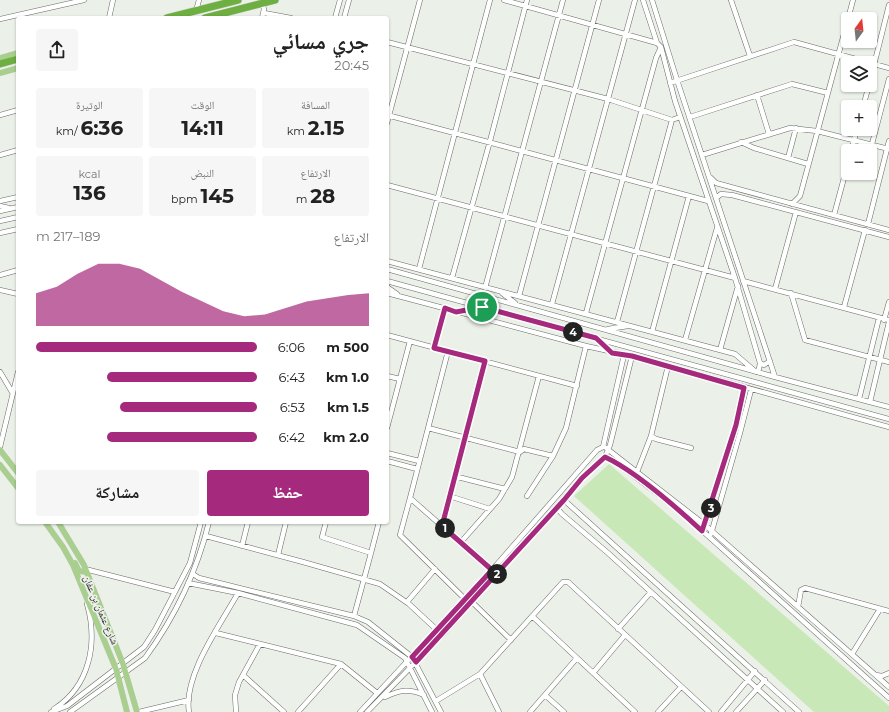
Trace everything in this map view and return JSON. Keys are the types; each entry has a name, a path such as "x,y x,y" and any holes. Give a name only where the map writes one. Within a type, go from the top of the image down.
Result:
{"highway":[{"path":"175,16 238,0"},
{"path":"229,15 275,0"},
{"path":"0,64 16,60"},
{"path":"0,68 16,64"}],"main road":[{"path":"0,58 16,54"},
{"path":"0,73 16,69"},
{"path":"0,450 16,470"},
{"path":"0,466 16,486"},
{"name":"شارع عثمان بن عفان","path":"46,524 72,565 116,670 127,712"},
{"name":"شارع عثمان بن عفان","path":"59,524 74,546 86,571 123,664 124,672 138,712"},
{"path":"55,536 66,546 79,571 86,571"}],"street":[{"path":"23,16 66,2 84,0"},
{"path":"109,16 113,0"},
{"path":"196,11 199,0"},
{"path":"336,16 340,0"},
{"path":"389,111 420,0"},
{"path":"419,269 490,0"},
{"path":"504,0 657,43"},
{"path":"452,278 527,0"},
{"path":"485,288 563,0"},
{"path":"519,296 599,0"},
{"path":"552,304 635,0"},
{"path":"643,0 657,43 661,47 680,117 738,286 760,362 759,369 756,372"},
{"path":"652,0 775,377"},
{"path":"731,0 750,56"},
{"path":"850,12 853,0"},
{"path":"345,16 349,1"},
{"path":"262,4 263,15"},
{"path":"877,56 889,5"},
{"path":"0,19 16,17"},
{"path":"389,42 608,99 672,120 680,117"},
{"path":"670,83 794,42 846,56"},
{"path":"792,204 800,196 841,46"},
{"path":"586,313 656,58 661,47"},
{"path":"877,65 889,68"},
{"path":"702,155 790,128 817,131 872,144 889,79"},
{"path":"690,117 792,84 828,93"},
{"path":"756,95 769,134"},
{"path":"0,115 16,111"},
{"path":"389,115 490,141 708,201"},
{"path":"617,322 672,120"},
{"path":"788,158 796,128"},
{"path":"853,144 855,136"},
{"path":"868,224 889,141"},
{"path":"741,142 754,148 808,164"},
{"path":"877,145 888,148"},
{"path":"0,155 16,151"},
{"path":"710,178 716,183 889,230"},
{"path":"834,215 843,180"},
{"path":"389,186 735,278"},
{"path":"727,186 724,191 727,195"},
{"path":"716,198 721,194 727,195 889,237"},
{"path":"652,332 689,196"},
{"path":"0,202 16,198"},
{"path":"0,206 10,209"},
{"path":"0,212 16,208"},
{"path":"775,289 797,209 808,208"},
{"path":"0,221 16,217"},
{"path":"685,340 717,227"},
{"path":"0,233 16,229"},
{"path":"844,307 865,230"},
{"path":"389,262 735,354 756,372"},
{"path":"389,270 756,372 889,407"},
{"path":"0,275 16,271"},
{"path":"743,281 844,307 885,320"},
{"path":"389,282 889,419"},
{"path":"720,350 738,286"},
{"path":"389,288 400,296"},
{"path":"0,290 16,294"},
{"path":"499,291 518,305"},
{"path":"389,293 612,353 632,356 751,390 889,426"},
{"path":"791,293 805,340 889,362"},
{"path":"859,399 870,357 885,320 889,302"},
{"path":"456,312 482,307"},
{"path":"434,348 445,308"},
{"path":"870,402 879,360 887,339 885,320"},
{"path":"605,330 632,326"},
{"path":"389,336 577,386"},
{"path":"596,338 612,353"},
{"path":"389,413 410,341"},
{"path":"527,496 554,456 566,428 586,346"},
{"path":"448,352 400,534 465,599"},
{"path":"603,447 624,355"},
{"path":"368,712 472,602 582,478 605,457 632,356"},
{"path":"442,526 485,361"},
{"path":"760,362 764,365 770,361"},
{"path":"637,472 651,436 668,366"},
{"path":"0,372 12,392"},
{"path":"389,376 400,379"},
{"path":"461,542 490,509 512,477 520,452 539,376"},
{"path":"0,447 16,379"},
{"path":"752,381 766,394"},
{"path":"702,531 736,425 744,388"},
{"path":"710,537 740,434 751,390"},
{"path":"428,428 520,452 524,449 554,456"},
{"path":"651,436 656,439 691,448"},
{"path":"603,447 705,525 711,532 889,687"},
{"path":"360,712 492,570 597,450 603,447"},
{"path":"389,454 419,461"},
{"path":"605,457 617,463 678,510 710,537 889,698"},
{"path":"389,462 417,469"},
{"path":"454,476 505,489"},
{"path":"449,496 490,509"},
{"path":"410,498 492,570"},
{"path":"564,500 799,712"},
{"path":"556,506 562,514 651,592 783,712"},
{"path":"50,712 67,706 116,670 144,646 155,630 190,563 200,524"},
{"path":"70,712 144,658 150,650 178,606 193,574 209,524"},
{"path":"242,546 248,524"},
{"path":"278,555 286,524"},
{"path":"325,524 322,537 371,553"},
{"path":"354,616 378,524"},
{"path":"206,536 380,584 407,602 437,630"},
{"path":"407,602 435,569"},
{"path":"86,571 175,592"},
{"path":"193,574 199,578 354,616 368,622 412,657 416,662 441,712"},
{"path":"436,701 480,674 562,582 568,582 709,712"},
{"path":"188,583 238,594 357,625 399,653 407,662 432,712"},
{"path":"798,607 801,590 805,588 889,612"},
{"path":"50,712 60,705 74,691 88,666 93,637 91,617 82,589"},
{"path":"618,629 651,592"},
{"path":"189,712 189,700 195,674 238,594"},
{"path":"472,602 511,640"},
{"path":"852,654 880,609"},
{"path":"532,616 636,712"},
{"path":"216,633 341,664 376,694"},
{"path":"593,673 625,635"},
{"path":"236,712 235,695 239,682 244,676 260,644"},
{"path":"530,712 577,658"},
{"path":"298,712 341,664"},
{"path":"721,712 755,671"},
{"path":"875,675 882,676 889,672"},
{"path":"480,674 499,712"},
{"path":"244,676 284,712"},
{"path":"736,712 765,680"},
{"path":"658,712 681,687"},
{"path":"382,698 400,690 413,690 424,695"},
{"path":"546,695 564,712"},
{"path":"138,712 189,700"}],"green space":[{"path":"609,464 889,706 889,712 814,712 574,496"}],"route":[{"path":"482,307 596,338 612,353 632,356 744,388 736,425 710,510 702,531 678,510 617,463 605,457 582,478 564,500 556,506 445,632 416,662 412,657 492,570 442,526 485,361 434,348 445,308 456,312 482,307"}]}
